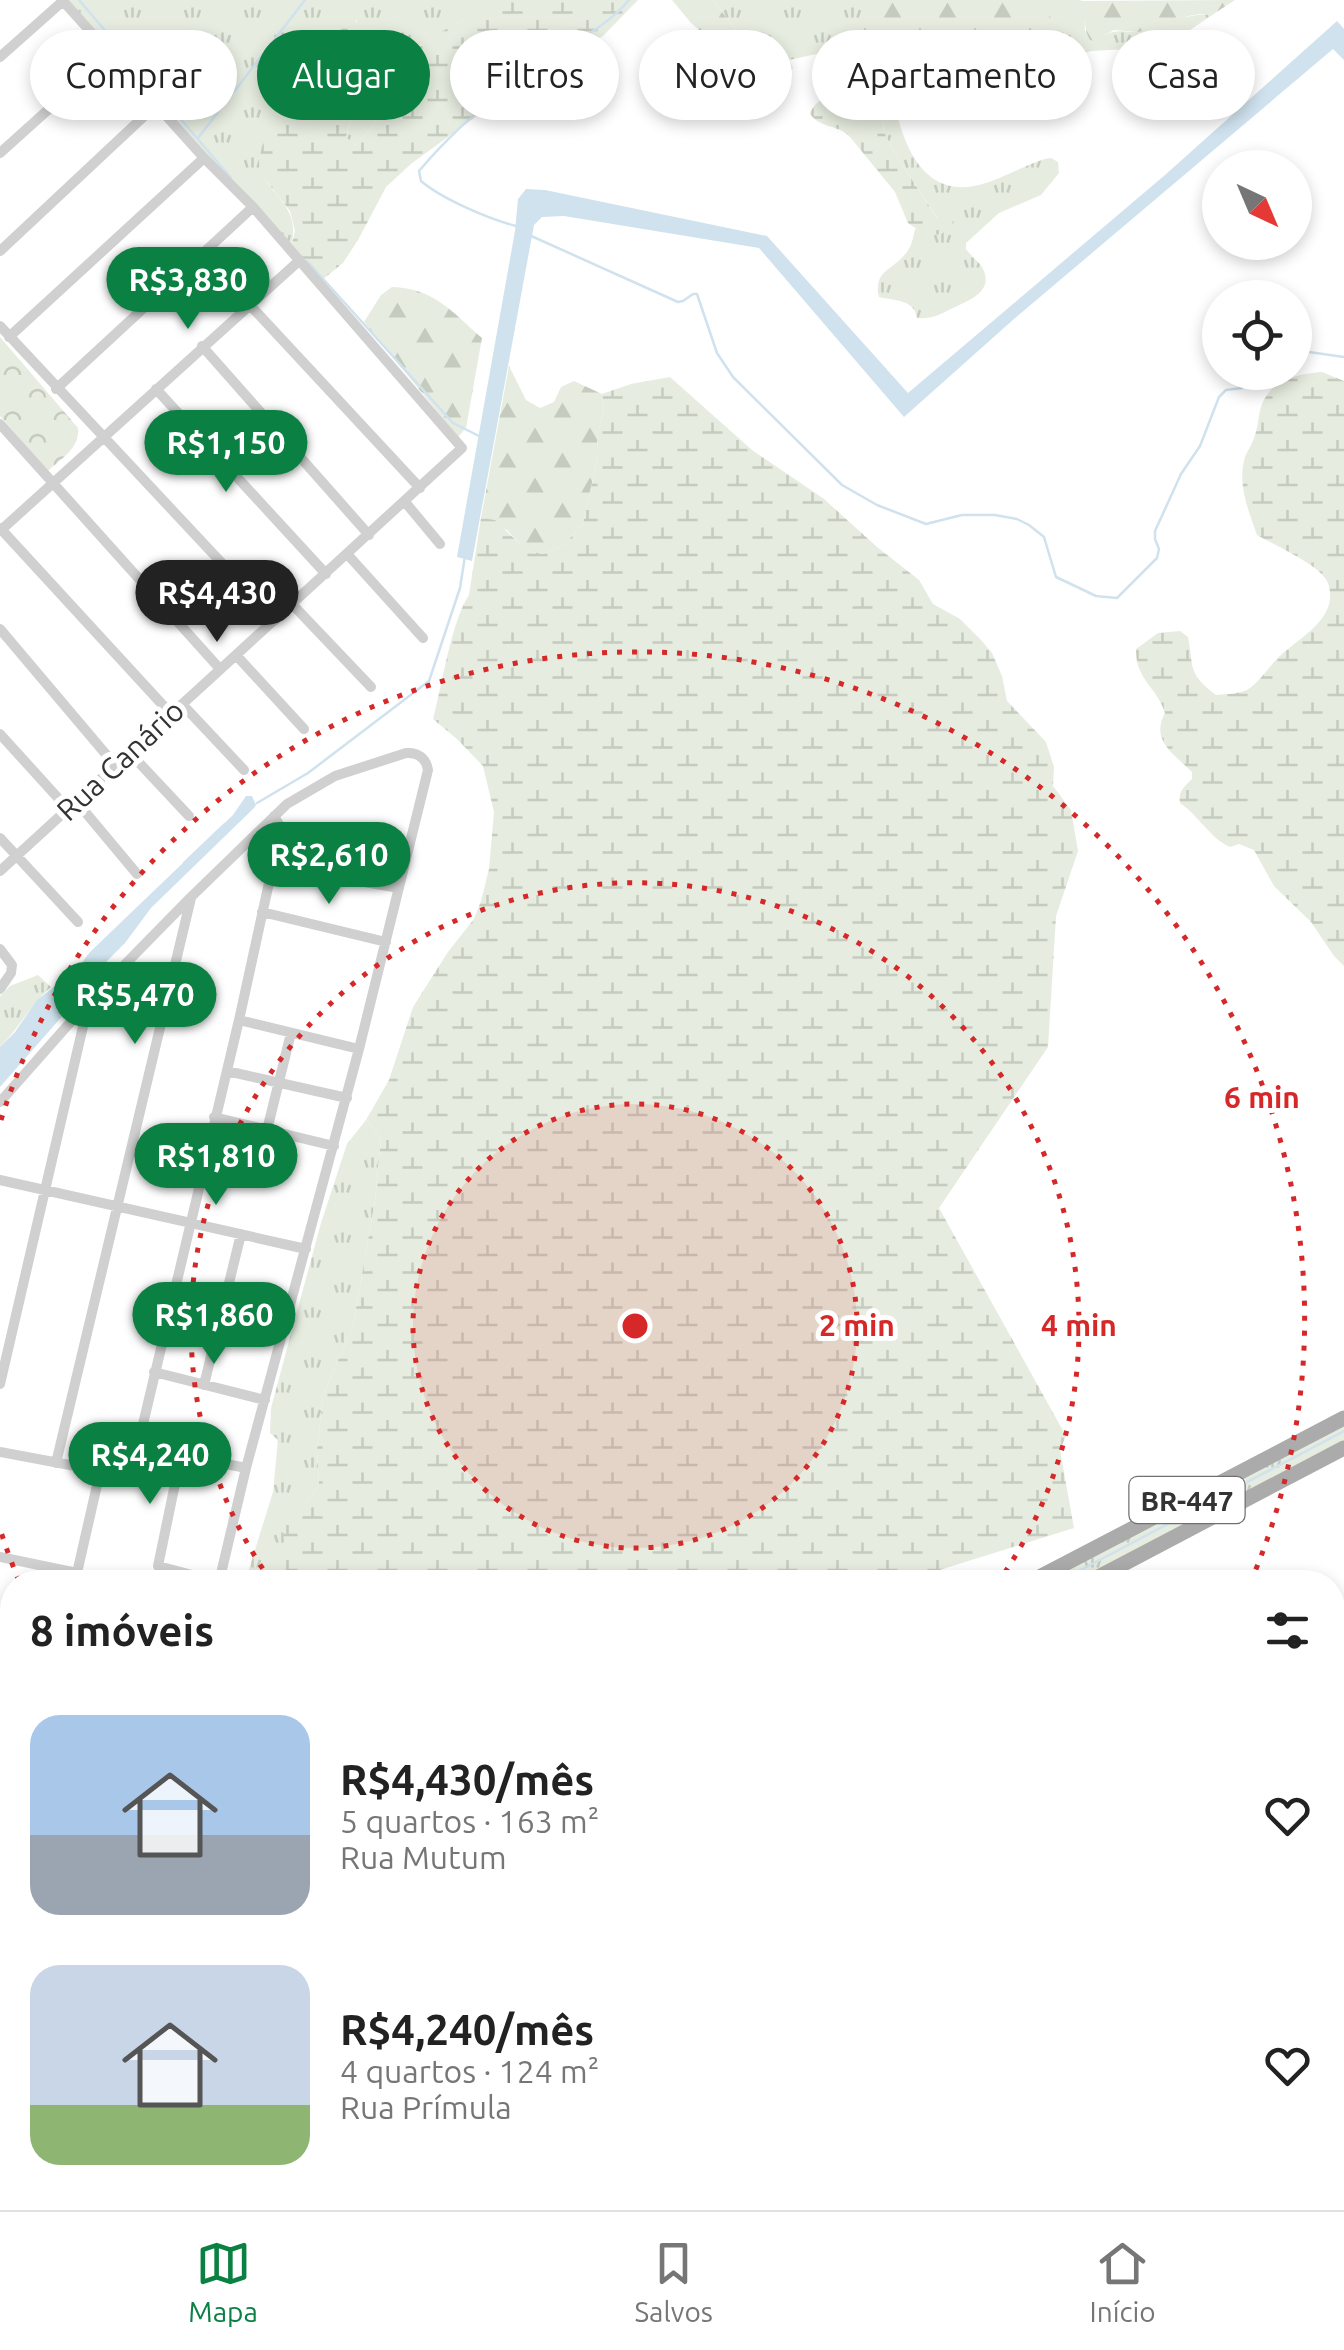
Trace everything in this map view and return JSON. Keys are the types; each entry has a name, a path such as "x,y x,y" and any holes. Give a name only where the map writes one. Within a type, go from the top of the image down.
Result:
{"main road":[{"name":"BR-447","path":"1053,1570 1344,1418"},
{"name":"BR-447","path":"1112,1570 1344,1448"}],"street":[{"path":"0,58 62,0 89,30"},
{"path":"0,154 37,120"},
{"path":"0,252 140,120"},
{"path":"170,120 300,260 0,530 171,714"},
{"path":"9,337 204,158"},
{"path":"56,389 253,206"},
{"name":"Rua Canário","path":"0,871 462,448 300,260"},
{"path":"249,304 420,488"},
{"path":"0,326 275,620"},
{"path":"202,346 369,535"},
{"path":"156,389 326,574"},
{"path":"0,424 220,668"},
{"path":"405,502 440,544"},
{"path":"348,555 424,638"},
{"path":"292,604 370,687"},
{"path":"0,629 116,765"},
{"path":"236,655 304,729"},
{"path":"182,704 244,770"},
{"path":"0,734 137,874"},
{"path":"129,752 189,816"},
{"path":"0,1102 90,1000 298,796 336,776 406,753 420,756 426,762 428,770 386,942 222,1570"},
{"path":"0,1452 118,1474 134,1462 273,866 281,828 274,816"},
{"path":"0,838 78,922"},
{"path":"273,866 398,888"},
{"path":"56,1463 191,897"},
{"path":"262,912 386,942"},
{"path":"0,949 12,965 0,989"},
{"path":"0,1384 90,1000"},
{"path":"238,1020 359,1048"},
{"path":"267,1130 290,1033"},
{"path":"226,1071 346,1098"},
{"path":"214,1118 334,1146"},
{"path":"0,1180 306,1249"},
{"path":"204,1385 241,1234"},
{"path":"154,1372 265,1400"},
{"path":"137,1446 246,1468"},
{"path":"173,1570 158,1566 180,1455"},
{"path":"78,1570 100,1472"},
{"path":"0,1557 63,1570"}],"green space":[{"path":"65,0 499,0 430,40 430,30 357,30 357,20 342,30 257,30 257,120 279,120 261,173 290,215 291,248 174,120 237,120 237,30 92,30"},
{"path":"499,0 638,0 609,30 450,30 450,120 471,120 386,187 343,263 322,280 291,248 295,231 290,211 260,173 262,146 277,120 351,120 346,137 355,145 377,120 430,120 430,39"},
{"path":"672,0 713,0 736,30 699,30"},
{"path":"713,0 861,0 863,30 812,30 812,55 792,59 792,30 736,30"},
{"path":"861,0 1041,0 1052,20 1049,30 862,30"},
{"path":"1041,0 1083,0 1079,1 1084,10 1085,30 1049,30"},
{"path":"1235,0 1212,15 1188,16 1146,30 1112,30 1099,42 1092,40 1092,30 1086,30 1079,1"},
{"path":"1212,15 1190,30 1145,30 1194,16"},
{"path":"355,18 358,30 340,30"},
{"path":"1112,32 1112,50 1092,51 1092,33 1103,36"},
{"path":"351,120 377,120 355,145 346,138"},
{"path":"817,120 883,120 894,152 937,218 954,220 953,225 940,235 921,232 908,223 895,192 850,137"},
{"path":"883,120 899,120 915,159 927,173 941,183 958,187 979,185 1045,159 1058,162 1059,173 1041,195 999,213 966,243 966,249 982,267 986,282 974,297 937,316 917,318 912,307 903,302 879,297 879,281 907,252 915,229 940,235 954,220 938,219 884,132"},
{"path":"392,287 431,297 482,338 466,428 458,437 364,322 381,295"},
{"path":"0,337 78,428 73,447 48,471 0,416"},
{"path":"509,366 526,400 540,408 554,402 561,387 574,381 602,394 604,410 597,437 598,456 583,524 563,546 543,554 526,551 507,530 481,518"},
{"path":"1322,372 1344,381 1344,966 1311,922 1274,886 1254,850 1223,843 1180,803 1181,792 1192,779 1192,772 1162,739 1165,713 1139,668 1136,649 1158,633 1180,631 1188,637 1193,669 1200,681 1216,695 1236,693 1252,687 1323,616 1330,595 1324,576 1257,535 1242,477 1266,396 1271,390 1312,390 1312,373"},
{"path":"670,377 752,450 824,499 919,580 933,604 960,619 992,653 1007,701 1046,742 1054,767 1053,786 1071,810 1078,851 1056,916 1048,1047 939,1208 1066,1436 1060,1450 1074,1528 939,1570 286,1570 282,1508 306,1503 319,1485 317,1450 323,1396 353,1325 375,1201 381,1138 366,1120 389,1080 413,1007 474,919 489,869 494,812 483,766 433,719 452,637 469,595 481,518 495,520 527,551 543,554 563,546 583,524 598,456 597,437 604,410 602,394"},
{"path":"38,975 51,987 0,1047 0,996 10,986"},
{"path":"366,1120 381,1138 375,1201 353,1325 323,1396 317,1450 319,1485 306,1503 287,1570 249,1570 273,1492 278,1440 270,1433 271,1408 321,1223 347,1144"},
{"path":"1344,1424 1344,1441 1098,1570 1065,1570"}],"water":[{"path":"1337,21 1344,29 1344,60 1333,49 1255,115 1255,94"},
{"path":"1226,120 1249,120 1214,150 1202,150 1202,160 904,417 759,248 564,216 542,217 534,225 472,561 457,557 518,199 526,189 767,236 908,393"},
{"path":"246,796 252,796 254,808 151,908 0,1087 0,1047 37,1000 77,969 233,815"}],"waterway":[{"path":"79,0 231,178"},
{"path":"198,138 305,0"},
{"path":"516,226 441,195 421,181 419,171 492,99 599,27 629,0"},
{"path":"529,235 678,302 697,294 717,353 733,377 842,485 877,505 926,524 962,515 1017,519 1044,537 1056,577 1096,596 1117,598 1157,558 1155,531 1181,474 1200,446 1219,397 1226,390"},
{"path":"307,261 453,423 479,436"},
{"path":"1312,352 1344,357"},
{"path":"257,803 308,773 429,681 460,588 465,556"},
{"path":"184,863 225,824"},
{"path":"1081,1570 1344,1431"}]}
